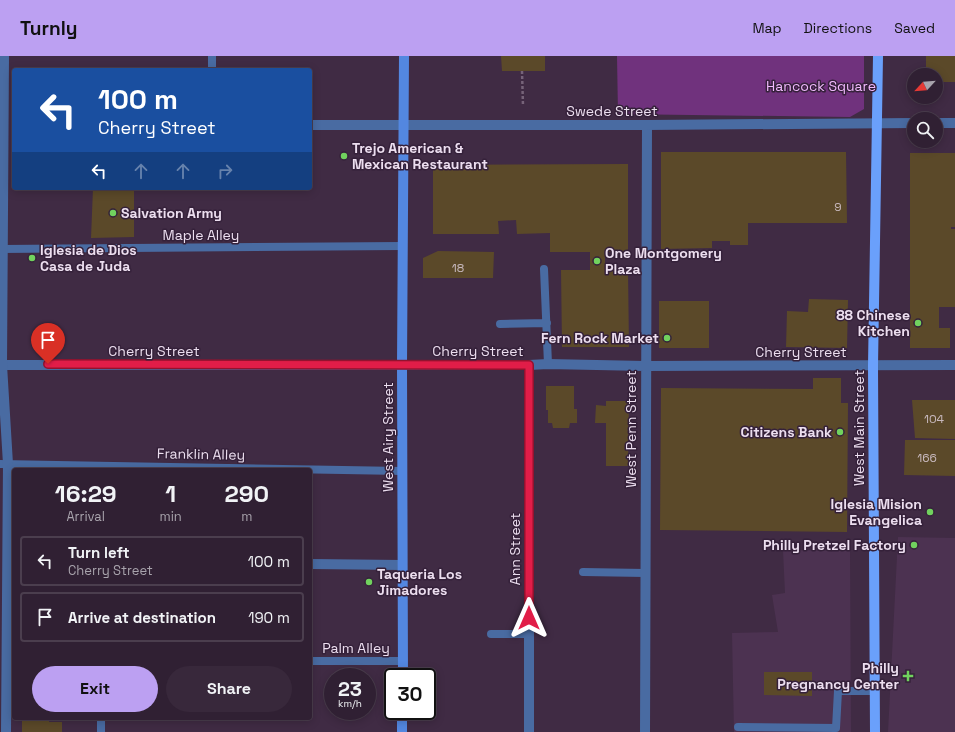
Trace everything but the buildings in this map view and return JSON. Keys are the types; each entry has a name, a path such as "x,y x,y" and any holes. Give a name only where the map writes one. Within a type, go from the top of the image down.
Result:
{"main road":[{"name":"West Airy Street","path":"403,668 402,246 404,56"},
{"name":"West Main Street","path":"875,732 873,366 878,56"},
{"path":"402,720 402,732"}],"street":[{"path":"4,56 6,125 2,249 1,364 4,464 11,559 10,659 6,732"},
{"name":"Swede Street","path":"312,125 647,126 907,123"},
{"path":"943,123 955,123"},
{"name":"West Penn Street","path":"644,732 647,126"},
{"name":"Cherry Street","path":"1,364 548,364 646,366 955,365"},
{"name":"Ann Street","path":"529,365 529,732"},
{"path":"312,564 402,565"}],"lane":[{"path":"212,56 212,68"},
{"name":"Maple Alley","path":"2,249 402,246"},
{"path":"544,269 548,364"},
{"path":"500,324 547,323"},
{"name":"Franklin Alley","path":"4,464 98,468"},
{"name":"Franklin Alley","path":"312,470 402,471"},
{"path":"583,572 645,573"},
{"path":"491,634 529,634"},
{"name":"Palm Alley","path":"312,661 403,661"},
{"path":"738,727 770,730 836,728 838,692 875,691"},
{"path":"101,720 101,732"}],"path":[{"path":"522,71 523,106"}],"shaded area":[{"path":"898,537 955,538 955,732 888,732"},
{"path":"783,550 850,551 851,732 734,732 732,633 778,632 772,595 785,593"}],"green space":[{"name":"Hancock Square","path":"617,56 864,56 864,109 850,117 618,114"}],"place":[{"name":"Trejo American & Mexican Restaurant","path":"344,156"},
{"name":"Salvation Army","path":"113,213"},
{"name":"Iglesia de Dios Casa de Juda","path":"32,258"},
{"name":"One Montgomery Plaza","path":"597,261"},
{"name":"88 Chinese Kitchen","path":"918,323"},
{"name":"Fern Rock Market","path":"667,338"},
{"name":"Citizens Bank","path":"840,432"},
{"name":"Iglesia Mision Evangelica","path":"930,512"},
{"name":"Philly Pretzel Factory","path":"914,545"},
{"name":"Taqueria Los Jimadores","path":"369,582"},
{"name":"Philly Pregnancy Center","path":"908,676"}],"route":[{"path":"48,364 529,365 529,618"}]}
